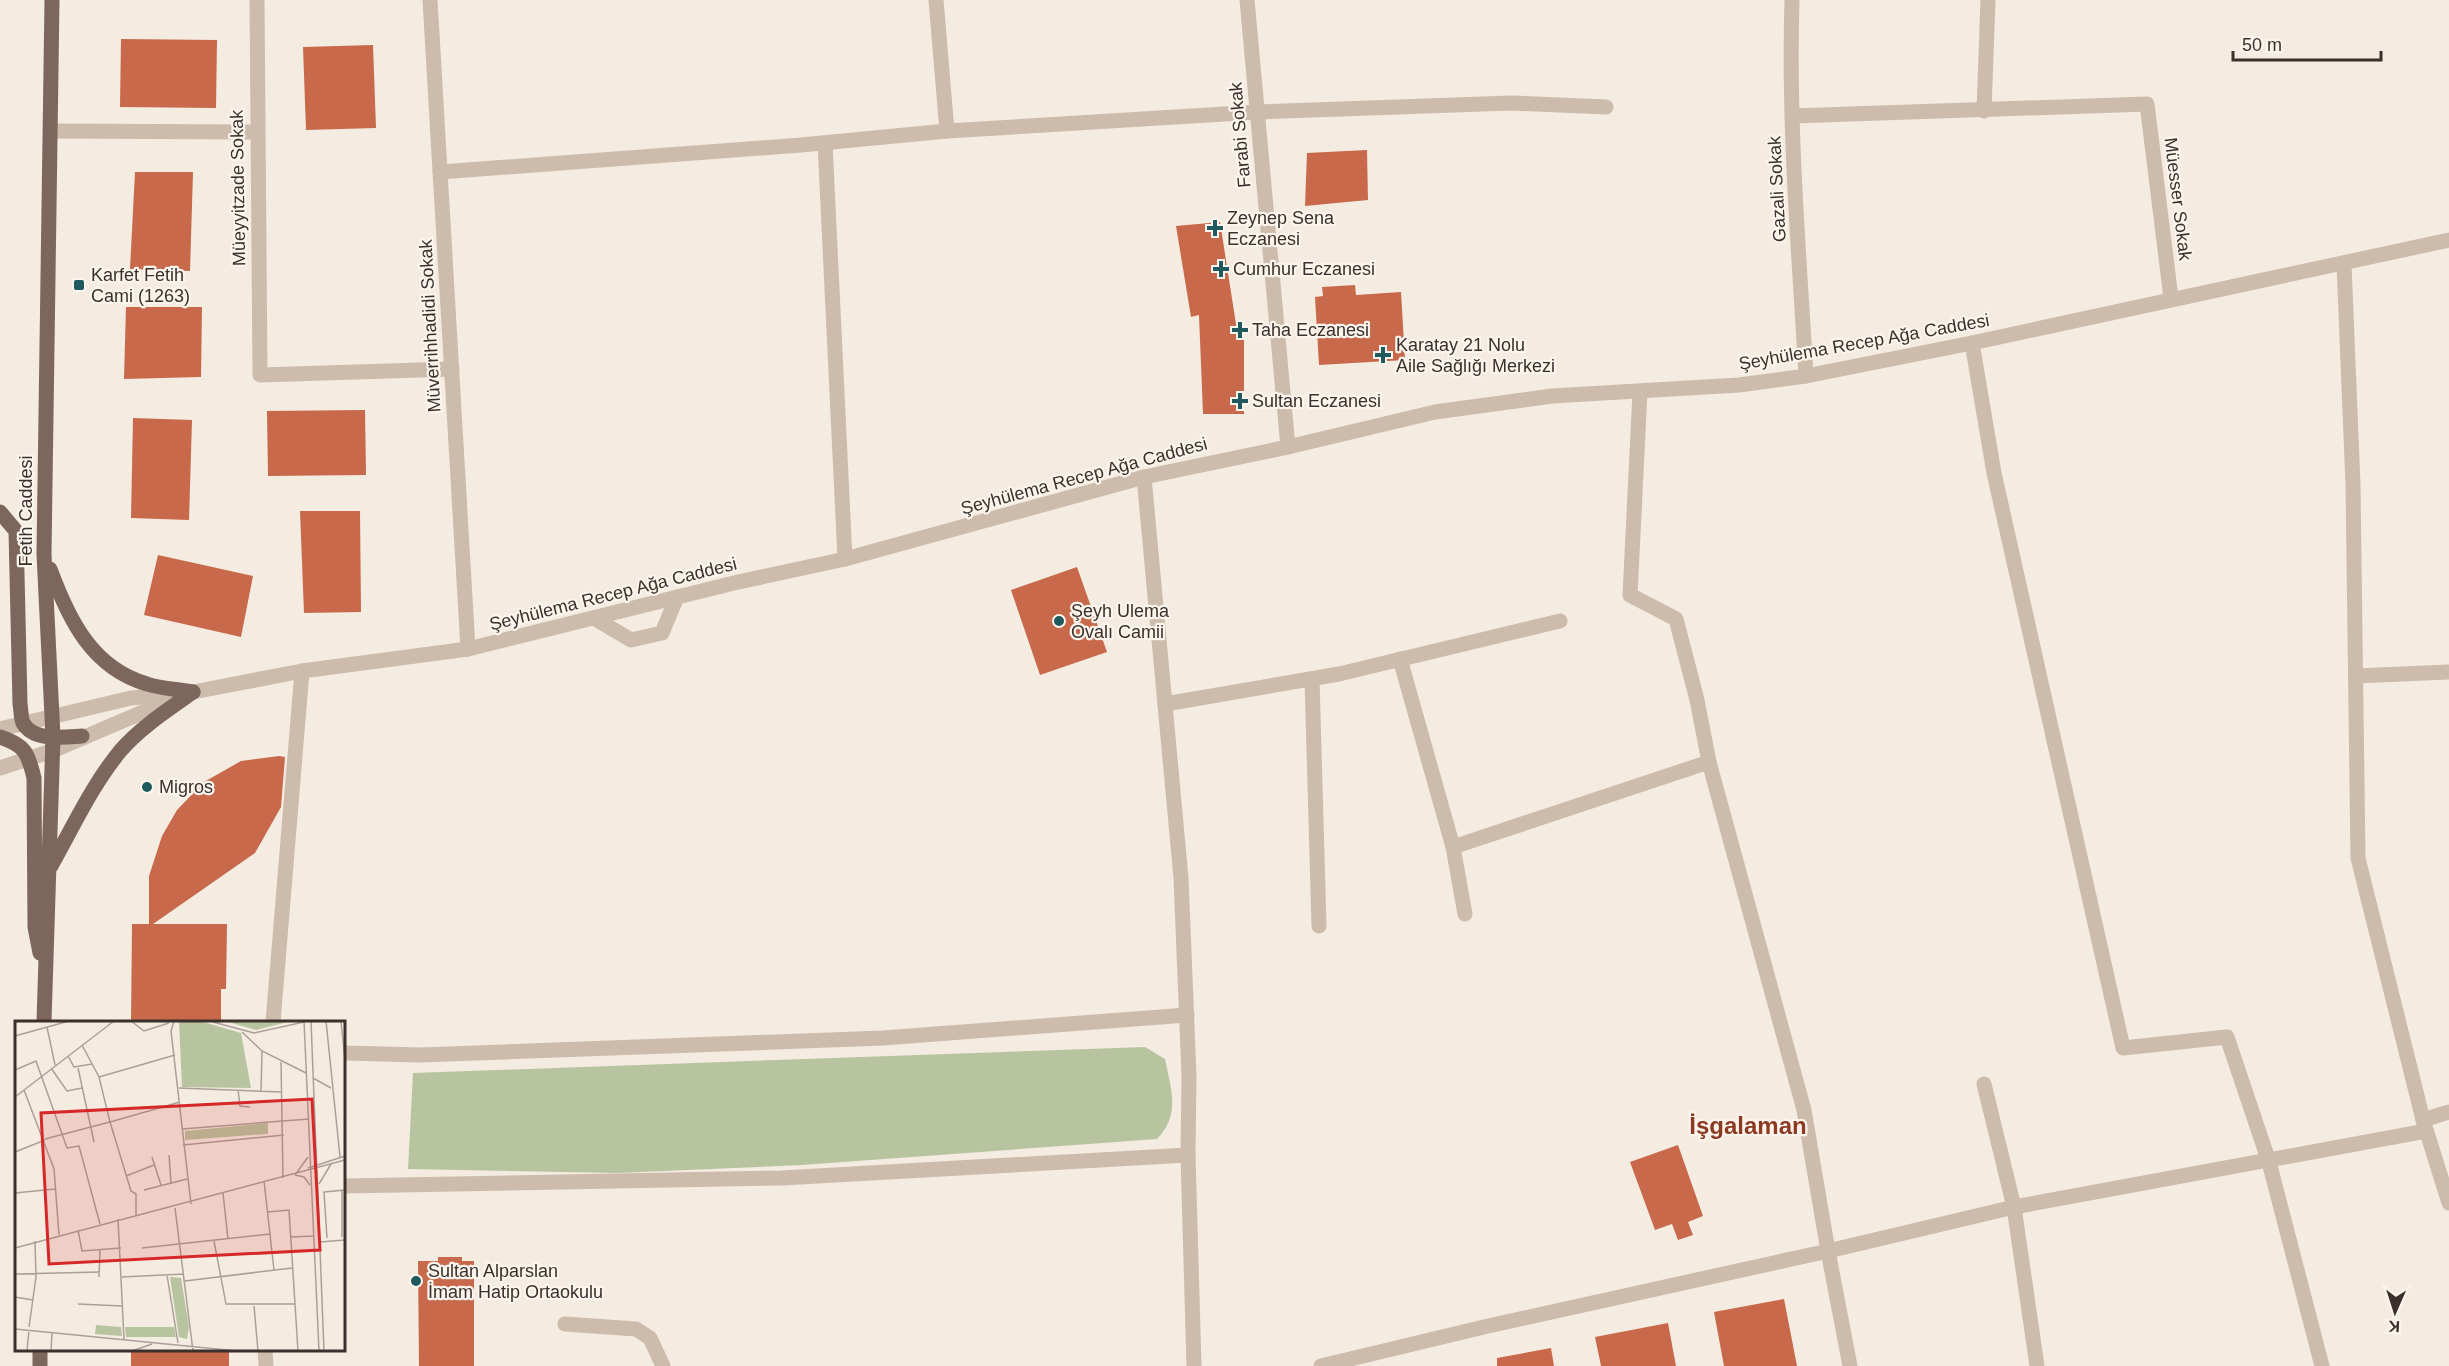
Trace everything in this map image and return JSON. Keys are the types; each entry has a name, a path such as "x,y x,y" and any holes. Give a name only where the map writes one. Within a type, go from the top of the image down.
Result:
{"main road":[{"name":"Fetih Caddesi","path":"44,1021 53,744 45,554 52,0"},
{"path":"0,512 16,531 20,704 23,723 35,734 53,744 82,736"},
{"path":"45,554 60,598 82,638 113,670 148,685 193,692"},
{"path":"49,869 89,796 121,750 149,724 193,692"},
{"path":"0,737 19,743 29,758 33,778 35,927 45,980"}],"street":[{"name":"Müeyyitzade Sokak","path":"257,0 260,375 452,369"},
{"name":"Müverrihhadidi Sokak","path":"430,0 468,650"},
{"path":"936,0 947,130"},
{"name":"Farabi Sokak","path":"1247,0 1288,447"},
{"name":"Gazali Sokak","path":"1792,0 1790,60 1792,116 1806,376"},
{"path":"1792,116 1984,111 1988,0"},
{"path":"440,172 825,143 947,130 1257,112 1511,103 1606,107"},
{"name":"Müesser Sokak","path":"1984,111 2147,104 2171,298"},
{"path":"51,131 257,132"},
{"path":"825,143 845,560"},
{"name":"Şeyhülema Recep Ağa Caddesi","path":"0,729 131,698 193,692 302,672 468,650 677,597 845,560 1144,477 1288,447 1435,412 1551,396 1739,385 1806,376 1972,343 2171,298 2344,264 2449,240"},
{"path":"2344,264 2353,486 2358,858 2425,1126 2449,1203"},
{"path":"1972,343 1994,473 2123,1048 2227,1037 2269,1162 2322,1366"},
{"path":"1640,392 1630,595 1676,619 1697,700 1709,762 1804,1110 1828,1251 1851,1366"},
{"path":"1144,477 1182,878 1190,1075 1188,1155 1194,1366"},
{"path":"594,618 632,640 662,633 677,597"},
{"path":"1165,705 1312,679 1560,621"},
{"path":"1400,659 1453,848 1465,914"},
{"path":"273,1021 302,672"},
{"path":"2356,676 2449,672"},
{"path":"1312,679 1319,926"},
{"name":"Şeyhülema Recep Ağa Caddesi","path":"82,736 193,692"},
{"path":"0,768 29,758 53,744"},
{"path":"1453,848 1709,762"},
{"path":"345,1053 421,1054 883,1038 1187,1015"},
{"path":"1984,1084 2014,1207 2037,1366"},
{"path":"1321,1366 1500,1323 1828,1251 2014,1207 2269,1162 2425,1126 2449,1112"},
{"path":"345,1185 782,1178 1188,1155"},
{"path":"565,1324 636,1329 650,1338 663,1366"},
{"path":"265,1351 266,1366"}],"green space":[{"path":"1145,1047 1165,1059 1171,1091 1172,1111 1164,1130 1157,1139 802,1165 617,1173 408,1169 413,1073"}],"building":[{"path":"121,39 217,40 216,108 120,107"},
{"path":"373,45 376,128 306,130 303,47"},
{"path":"1367,150 1368,200 1305,206 1307,153"},
{"path":"135,172 193,172 190,271 130,269"},
{"path":"1220,222 1236,324 1244,324 1244,414 1203,414 1199,315 1191,317 1176,226"},
{"path":"1355,285 1356,295 1401,292 1405,360 1319,365 1315,297 1323,296 1322,287"},
{"path":"126,307 202,307 201,377 124,379"},
{"path":"365,410 366,475 268,476 267,411"},
{"path":"133,418 192,420 189,520 131,518"},
{"path":"300,511 360,511 361,612 304,613"},
{"path":"158,555 253,576 241,637 144,615"},
{"name":"Şeyh Ulema Ovalı Camii","path":"1077,567 1107,652 1040,675 1011,590"},
{"path":"285,757 281,807 255,853 153,924 227,924 226,989 221,989 221,1021 131,1021 132,924 149,924 149,876 162,836 177,810 204,782 241,761"},
{"path":"1678,1145 1703,1216 1688,1222 1693,1235 1678,1240 1672,1224 1655,1230 1630,1162"},
{"path":"438,1257 462,1257 462,1261 474,1261 474,1366 419,1366 418,1261 438,1261"},
{"path":"1784,1299 1797,1366 1724,1366 1714,1312"},
{"path":"1668,1323 1676,1366 1601,1366 1595,1337"},
{"path":"1551,1348 1554,1366 1497,1366 1497,1358"},
{"path":"131,1351 229,1351 229,1366 131,1366"}],"place":[{"name":"Zeynep Sena Eczanesi","path":"1215,228"},
{"name":"Cumhur Eczanesi","path":"1221,269"},
{"name":"Karfet Fetih Cami (1263)","path":"79,285"},
{"name":"Taha Eczanesi","path":"1240,330"},
{"name":"Karatay 21 Nolu Aile Sağlığı Merkezi","path":"1383,355"},
{"name":"Sultan Eczanesi","path":"1240,401"},
{"name":"Şeyh Ulema Ovalı Camii","path":"1059,621"},
{"name":"Migros","path":"147,787"},
{"name":"Sultan Alparslan İmam Hatip Ortaokulu","path":"416,1281"}],"district":[{"name":"İşgalaman","path":"1748,1125"}]}
